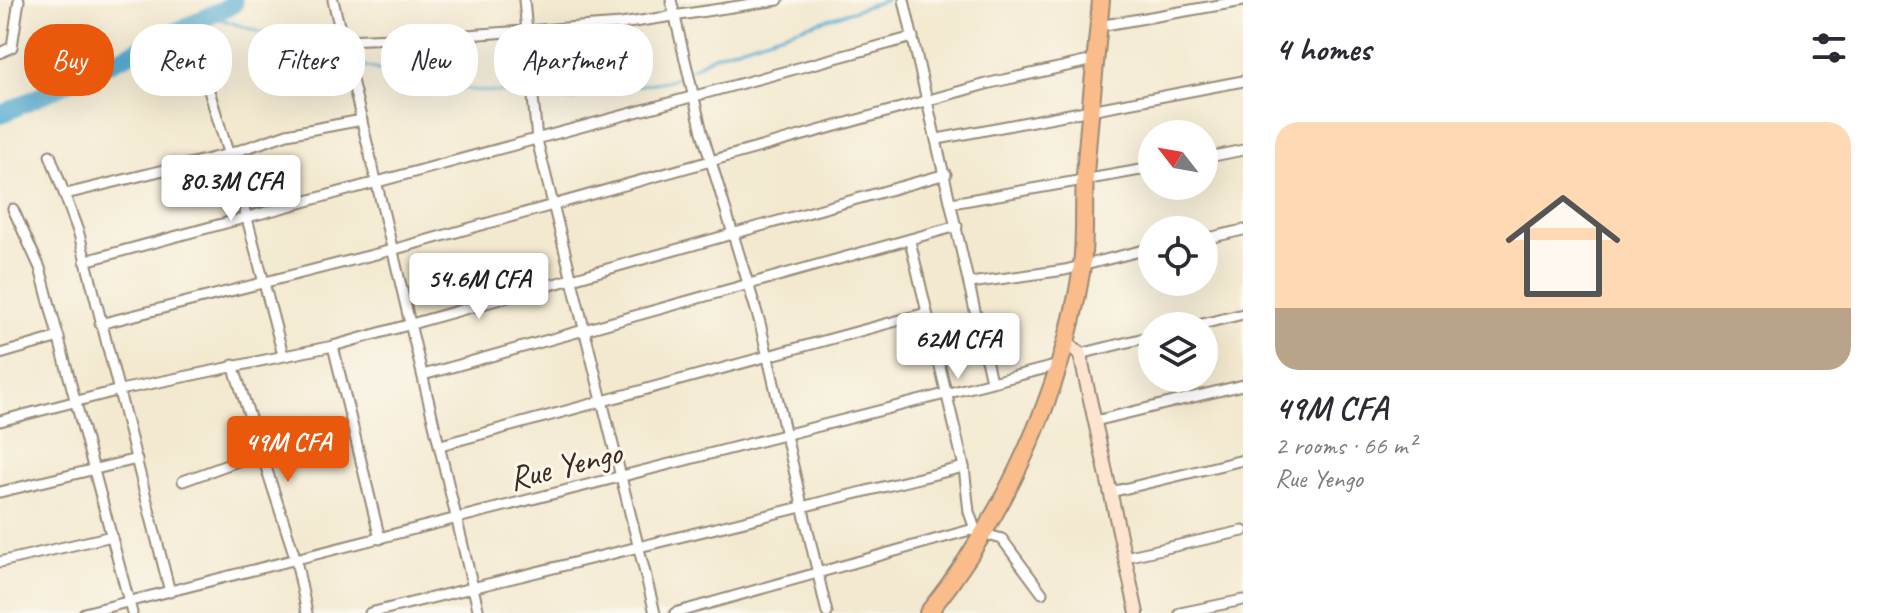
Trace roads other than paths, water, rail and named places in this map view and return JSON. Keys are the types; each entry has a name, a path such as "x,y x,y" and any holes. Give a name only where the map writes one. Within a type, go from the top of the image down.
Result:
{"highway":[{"path":"928,613 981,531 1059,365 1066,342 1082,263 1090,109 1101,0"}],"main road":[{"path":"1066,342 1080,354 1137,613"}],"street":[{"path":"0,53 12,47 19,0"},
{"path":"333,0 340,24"},
{"path":"524,0 527,24"},
{"path":"671,0 694,97 749,286 827,613"},
{"path":"596,24 675,17 778,0"},
{"path":"908,1 913,37 991,381"},
{"path":"1099,26 1243,1"},
{"path":"365,39 494,32"},
{"path":"85,261 913,37"},
{"path":"100,324 392,250 928,100 1094,60"},
{"path":"938,139 1243,81"},
{"path":"211,96 283,355"},
{"path":"357,96 479,613"},
{"path":"533,96 537,140 624,476 655,613"},
{"path":"66,194 229,154 287,134 362,120"},
{"path":"1218,155 1243,150"},
{"path":"50,155 66,194 85,261 170,592"},
{"path":"952,203 1138,171"},
{"path":"0,421 120,390 333,346 572,276 946,174"},
{"path":"13,209 35,255 131,608"},
{"path":"423,375 957,226"},
{"path":"1218,236 1243,230"},
{"path":"910,241 964,467 969,512 981,531"},
{"path":"970,283 1065,270 1082,263 1138,251"},
{"path":"441,445 926,313"},
{"path":"1218,320 1243,314"},
{"path":"0,354 59,337"},
{"path":"1080,354 1138,340"},
{"path":"333,346 380,539"},
{"path":"233,365 296,560 307,613"},
{"name":"Rue Yengo","path":"84,613 131,608 170,592 1059,365"},
{"path":"1095,421 1243,385"},
{"path":"183,481 260,453"},
{"path":"0,492 137,459"},
{"path":"1111,492 1243,460"},
{"path":"370,613 964,467"},
{"path":"675,613 981,531 1002,539 1042,593"},
{"path":"1125,557 1243,531"},
{"path":"0,562 112,536"},
{"path":"1180,613 1243,600"}],"waterway":[{"path":"0,115 234,4 233,0"},
{"path":"691,69 715,55 886,0"},
{"path":"208,15 248,28"},
{"path":"365,66 432,86 574,100 605,82 635,86 672,80 684,73"}]}
